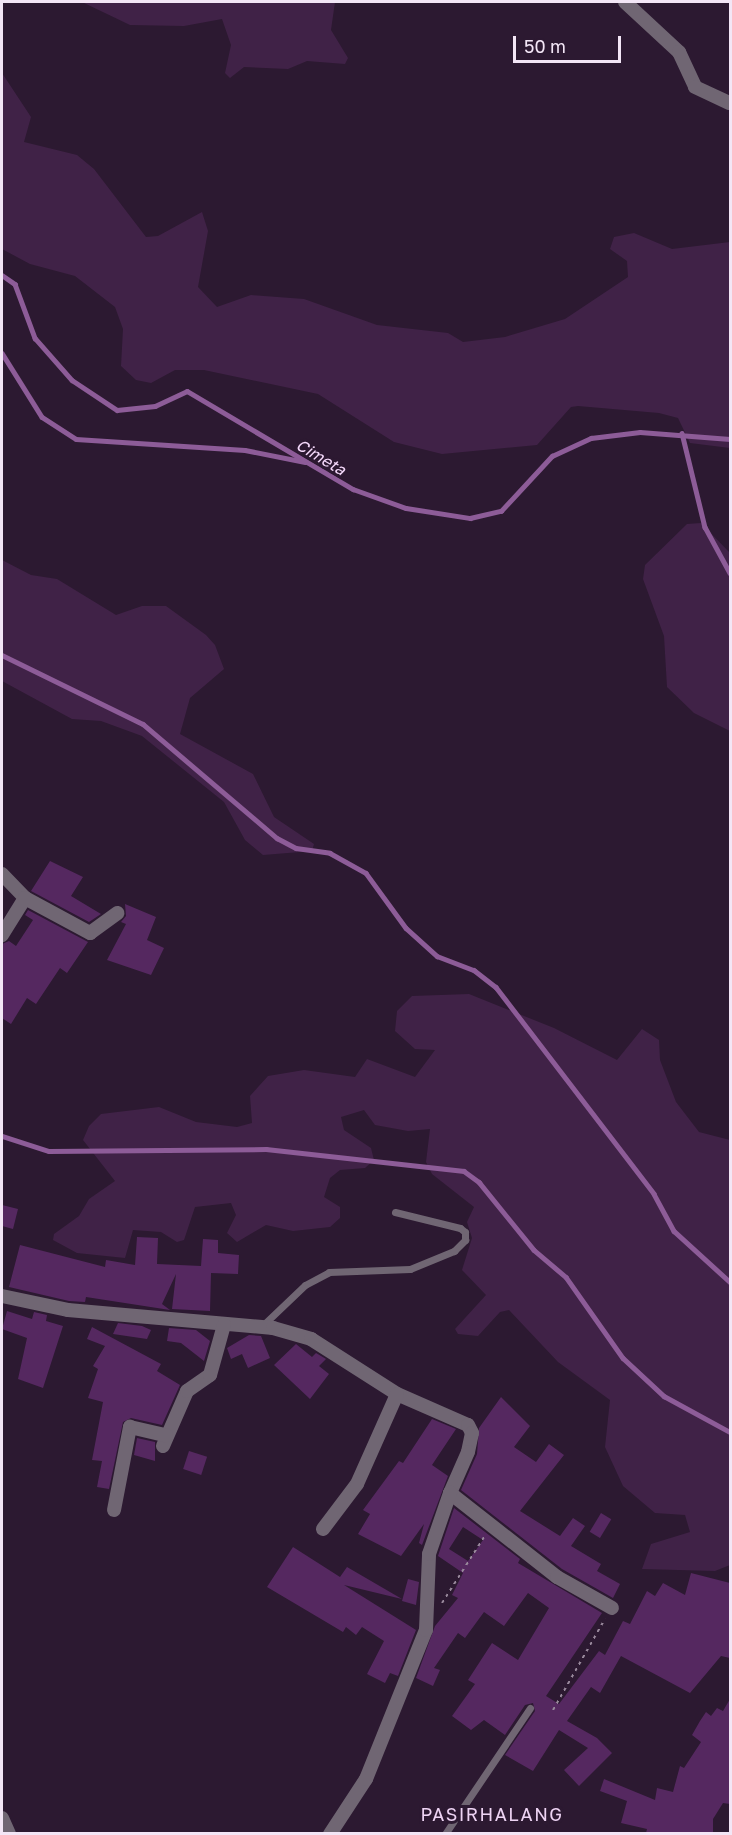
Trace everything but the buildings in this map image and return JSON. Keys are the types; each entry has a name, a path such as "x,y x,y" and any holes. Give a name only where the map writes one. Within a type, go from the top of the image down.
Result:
{"street":[{"path":"625,2 679,52 695,87 730,103"},
{"path":"2,874 25,898 90,933 118,913"},
{"path":"2,935 25,898"},
{"path":"2,1296 68,1310 260,1328 311,1340 397,1394 471,1428 468,1452 450,1493 429,1554 427,1622 366,1779 330,1833"},
{"path":"114,1510 130,1427 165,1441 187,1391 210,1375 224,1325"},
{"path":"323,1529 357,1484 397,1394"},
{"path":"450,1493 557,1577 612,1608"},
{"path":"2,1818 9,1833"}],"lane":[{"path":"260,1328 305,1285 329,1272 410,1269 454,1251 465,1240 465,1232 460,1228 394,1212"},
{"path":"445,1833 530,1708"}],"path":[{"path":"427,1622 492,1524"},
{"path":"553,1710 612,1608"}],"shaded area":[{"path":"82,2 335,2 331,30 348,58 345,64 307,61 288,69 244,67 230,78 225,73 231,45 222,19 184,26 130,25"},
{"path":"2,73 31,117 24,142 77,155 94,169 146,237 158,236 202,212 208,231 198,287 217,307 251,295 304,299 377,325 448,333 463,342 505,337 565,319 628,277 627,261 610,249 614,237 634,233 672,249 730,242 730,448 690,443 678,418 659,413 578,406 571,407 537,445 442,454 394,442 318,394 204,370 175,370 151,383 136,380 121,366 123,329 115,307 75,276 30,264 2,249"},
{"path":"701,523 730,553 730,731 694,713 667,687 664,636 643,579 645,565 687,524"},
{"path":"2,560 31,575 57,579 116,615 142,606 166,606 206,635 215,645 224,669 190,698 180,734 253,774 274,817 314,844 312,851 263,855 245,840 224,802 142,736 101,721 72,719 2,681"},
{"path":"469,994 554,1028 617,1060 642,1029 659,1040 660,1060 676,1102 699,1132 730,1140 730,1565 715,1571 642,1569 651,1544 690,1532 685,1515 655,1513 623,1486 605,1447 610,1400 558,1362 509,1310 500,1312 478,1336 458,1334 455,1329 486,1295 462,1270 472,1238 467,1222 474,1207 432,1174 426,1162 430,1129 408,1131 375,1125 364,1110 341,1117 344,1130 371,1148 374,1160 365,1168 340,1170 330,1178 324,1197 340,1207 340,1218 330,1227 293,1231 266,1225 237,1242 227,1233 236,1215 231,1203 195,1207 184,1240 177,1242 161,1232 133,1230 125,1258 77,1253 53,1240 54,1234 79,1216 89,1199 115,1181 83,1140 89,1126 101,1114 159,1107 196,1122 237,1127 252,1123 250,1096 268,1076 304,1070 355,1077 367,1059 415,1077 435,1050 415,1049 395,1031 397,1011 412,996"}],"waterway":[{"name":"Cimeta","path":"2,275 15,284 35,338 72,380 117,410 155,406 187,391 353,489 406,508 470,518 501,511 552,456 591,438 640,432 730,439"},
{"path":"2,353 42,417 76,439 245,450 305,462"},
{"path":"682,433 705,527 730,573"},
{"path":"2,655 143,724 277,838 296,848 330,853 366,873 406,928 437,956 474,970 496,987 654,1194 674,1231 730,1282"},
{"path":"2,1136 49,1151 266,1149 464,1171 479,1182 534,1250 566,1277 623,1358 664,1396 730,1432"}],"district":[{"name":"PASIRHALANG","path":"492,1814"}]}
